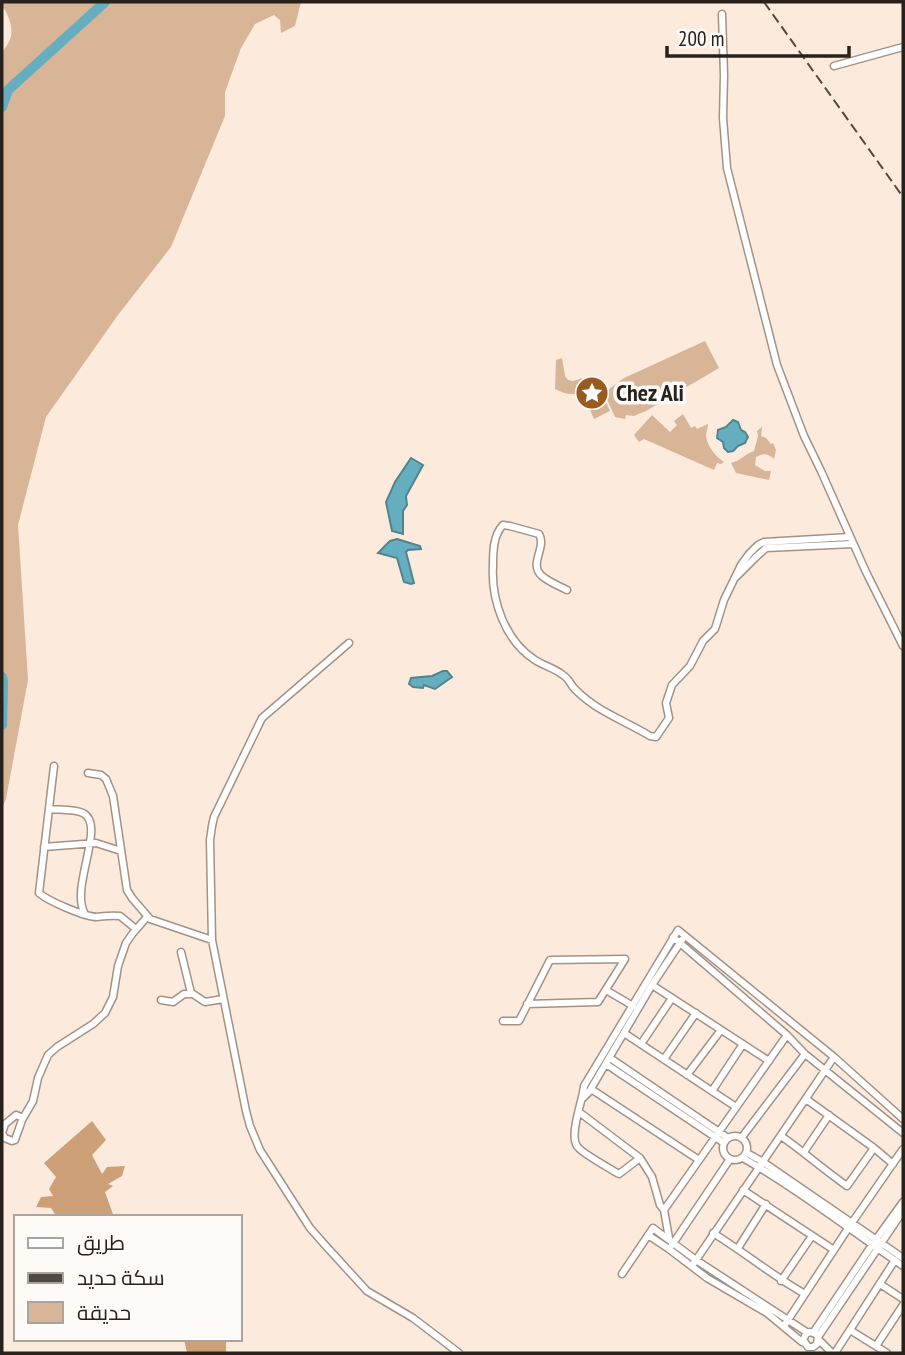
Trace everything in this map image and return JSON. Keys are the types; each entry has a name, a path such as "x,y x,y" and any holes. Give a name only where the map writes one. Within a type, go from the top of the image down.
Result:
{"street":[{"path":"722,14 723,118 728,173 779,374 804,436 903,646"},
{"path":"834,66 903,47"},
{"path":"567,590 542,576 537,570 542,542 539,534 507,525 500,528 493,553 492,576 499,613 509,632 530,657 565,676 593,705 655,737 670,718 666,703 672,685 693,663 704,640 715,629 721,607 733,581 747,561 769,547 852,541"},
{"path":"349,643 262,718 214,817 210,840 212,940 250,1126 260,1150 303,1218 367,1291 412,1318 459,1353"},
{"path":"54,766 39,892 85,914 120,916 136,929"},
{"path":"88,773 104,777 115,801 129,894 147,916 212,940"},
{"path":"50,809 85,814 89,821 91,843 80,888 80,904 85,914"},
{"path":"44,847 91,843 121,851"},
{"path":"23,1118 33,1101 38,1078 49,1053 105,1013 126,943 147,916"},
{"path":"583,1098 624,1033 678,930 834,1057 903,1119"},
{"path":"640,1158 619,1174 578,1148 574,1138 584,1086 685,935"},
{"path":"673,937 784,1032 802,1051 903,1133"},
{"path":"181,952 191,993 205,1002 223,999"},
{"path":"503,1021 519,1021 527,1004 550,960 625,959 598,1002 527,1004"},
{"path":"719,976 726,969"},
{"path":"652,985 769,1061"},
{"path":"739,993 746,985"},
{"path":"606,990 635,1008"},
{"path":"161,1000 173,1002 184,994 193,994"},
{"path":"641,1044 672,998"},
{"path":"760,1011 768,1003"},
{"path":"664,1059 696,1013"},
{"path":"664,1210 769,1061 789,1020"},
{"path":"687,1074 721,1030"},
{"path":"624,1033 736,1107"},
{"path":"742,1138 810,1037"},
{"path":"712,1091 743,1044"},
{"path":"694,1263 834,1057"},
{"path":"608,1061 726,1141"},
{"path":"846,1087 855,1076"},
{"path":"591,1089 699,1160"},
{"path":"867,1104 875,1094"},
{"path":"806,1099 893,1164"},
{"path":"888,1120 894,1111"},
{"path":"579,1112 640,1158 652,1177 664,1210 671,1243"},
{"path":"804,1152 829,1115"},
{"path":"732,1136 742,1138 747,1144 745,1155 737,1160 730,1159 723,1151 726,1141 732,1136"},
{"path":"781,1136 847,1186 874,1148"},
{"path":"785,1322 903,1149"},
{"path":"745,1155 851,1225 903,1266"},
{"path":"671,1243 730,1159"},
{"path":"743,1190 834,1250"},
{"path":"877,1245 903,1202"},
{"path":"738,1248 766,1204"},
{"path":"802,1342 814,1336 903,1211"},
{"path":"622,1274 653,1228 708,1278 814,1336 833,1353"},
{"path":"713,1233 805,1294"},
{"path":"648,1235 671,1243"},
{"path":"782,1281 812,1236"},
{"path":"877,1245 903,1258"},
{"path":"833,1353 895,1260"},
{"path":"880,1284 903,1299"},
{"path":"876,1346 903,1305"},
{"path":"785,1322 810,1349 833,1353"},
{"path":"850,1330 887,1353"},
{"path":"810,1349 817,1344 814,1336"}],"green space":[{"path":"2,2 301,2 295,26 281,33 280,20 274,15 255,24 241,48 225,92 225,116 171,247 118,315 46,417 18,525 28,680 6,799 2,808 2,53 10,40 11,32 10,20"},
{"path":"705,341 719,368 646,411 634,416 626,415 625,419 615,417 604,393 624,378"},
{"path":"562,358 568,380 583,378 594,389 574,394 555,389 556,360"},
{"path":"603,395 610,411 594,419 587,403"},
{"path":"683,414 691,428 695,426 697,429 708,424 708,444 724,462 717,463 714,470 644,439 639,442 634,435 652,415 670,432 677,425 674,421"},
{"path":"762,427 761,436 773,443 776,450 774,459 761,455 756,457 755,465 765,471 771,471 769,480 736,473 731,463 754,451 757,431"}],"shaded area":[{"path":"92,1121 106,1140 92,1155 102,1174 107,1167 125,1166 122,1176 108,1184 113,1186 105,1192 113,1215 56,1215 51,1208 36,1207 41,1197 53,1196 49,1189 56,1177 44,1163"},
{"path":"184,1341 226,1341 226,1352 231,1353 187,1353"}],"water":[{"path":"733,420 738,422 748,437 745,443 728,452 723,442 717,438 718,430"},
{"path":"411,458 423,465 406,496 403,534 392,531 386,502"},
{"path":"397,539 420,546 421,549 406,552 414,583 404,582 397,558 378,553 390,541"},
{"path":"447,671 452,677 435,689 424,685 423,688 413,687 409,684 411,678 432,676"}],"waterway":[{"path":"2,107 8,90 105,2"},
{"path":"2,677 2,725"}],"railway":[{"path":"764,2 903,197"}],"place":[{"name":"Chez Ali","path":"592,393"}]}
